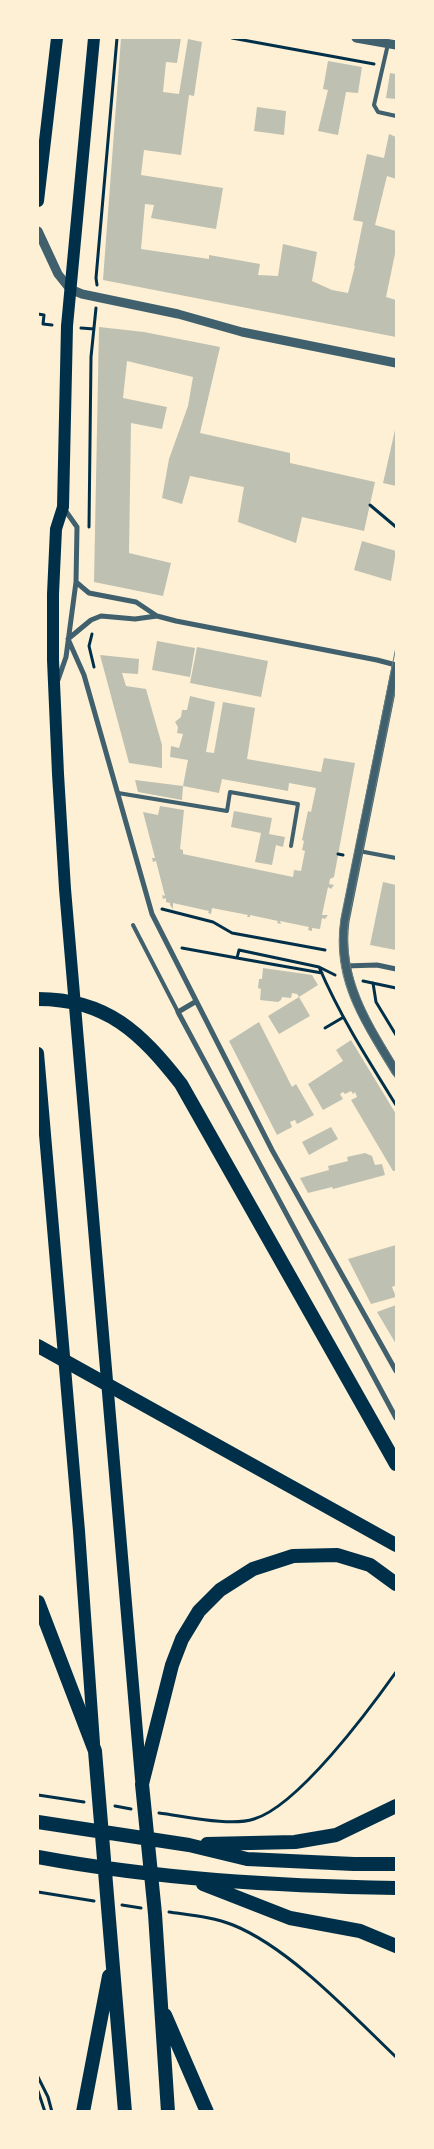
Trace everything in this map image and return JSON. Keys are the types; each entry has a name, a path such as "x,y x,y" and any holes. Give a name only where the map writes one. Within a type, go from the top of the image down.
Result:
{"highway":[{"path":"38,998 79,1004 107,1014 122,1022 138,1035 181,1084 396,1464"},
{"path":"38,1346 396,1545"},
{"path":"168,2112 155,1914 142,1784 172,1665 182,1639 199,1611 220,1590 253,1569 293,1556 337,1555 370,1566 396,1584"},
{"path":"38,1602 95,1751 125,2112"},
{"path":"189,1845 295,1842 336,1835 396,1806"},
{"path":"38,1822 189,1845 247,1859 396,1864"},
{"path":"38,1857 188,1878 300,1886 396,1888"},
{"path":"188,1878 290,1918 360,1931 396,1946"},
{"path":"83,2112 112,1958"},
{"path":"161,2005 207,2112"}],"main road":[{"path":"38,200 57,38"},
{"path":"94,38 66,345 62,507 56,529 53,594 55,687 65,889 142,1784"},
{"path":"38,1053 78,1522 95,1751"}],"street":[{"path":"356,38 392,45"},
{"path":"38,230 58,274 70,289 97,298 178,314 242,332 396,363"},
{"path":"55,687 66,657 76,582 77,526 62,507"},
{"path":"76,582 89,592 136,602 157,616"},
{"path":"68,638 90,620 101,616 135,619 157,616 396,666 343,933 345,966 348,978 363,1016 396,1072"},
{"path":"68,638 84,675 152,914 195,1002 272,1150 396,1371"},
{"path":"345,966 377,966 396,969"},
{"path":"195,1002 178,1012 396,1418"}],"lane":[{"path":"392,45 383,66 374,105 378,112 396,116"},
{"path":"118,793 227,811 230,792 298,804 291,846"},
{"path":"359,851 396,858"},
{"path":"133,925 178,1012"}],"path":[{"path":"89,535 91,357 116,38"},
{"path":"232,38 383,66"},
{"path":"370,505 396,527"},
{"path":"90,620 96,630 90,637 95,669"},
{"path":"338,854 343,855"},
{"path":"160,900 162,910 213,922 232,933 324,950"},
{"path":"168,946 322,973"},
{"path":"237,958 239,950 319,967 335,975 396,988"},
{"path":"319,967 342,1018 396,1105"},
{"path":"373,983 376,1002 396,1036"},
{"path":"325,1028 342,1018"},
{"path":"156,1812 233,1822 254,1820 271,1812 305,1784 338,1746 396,1672"},
{"path":"38,1795 89,1803"},
{"path":"108,1805 137,1810"},
{"path":"38,1892 97,1901"},
{"path":"116,1904 145,1908"},
{"path":"164,1911 193,1915 231,1924 256,1936 300,1968 396,2057"},
{"path":"38,2077 52,2112"},
{"path":"38,2091 45,2112"}],"building":[{"path":"121,38 181,38 177,63 166,62 163,92 179,94 188,39 202,42 194,96 189,95 181,155 144,150 141,175 223,188 216,229 151,218 154,205 145,204 141,249 209,259 209,255 260,264 258,275 278,276 283,244 317,252 312,281 332,290 348,293 363,222 353,220 367,154 384,158 389,134 396,137 396,179 387,176 375,225 396,231 396,254 386,297 396,300 396,337 103,280"},
{"path":"328,61 362,67 358,93 346,92 338,135 318,131 328,90 323,89"},
{"path":"390,73 396,74 396,99 386,98"},
{"path":"257,107 286,111 284,135 254,131"},
{"path":"99,327 144,332 220,347 200,433 290,453 290,463 375,482 364,531 302,517 296,543 238,522 244,487 190,476 182,504 162,498 169,459 188,406 193,377 127,361 123,398 167,407 162,429 131,423 129,553 171,563 163,596 94,582"},
{"path":"396,431 396,486 383,483"},
{"path":"362,541 396,551 391,581 354,570"},
{"path":"157,641 195,648 190,677 152,670"},
{"path":"197,647 268,661 261,697 190,683"},
{"path":"100,655 139,659 138,674 122,673 126,686 146,689 162,745 162,768 129,763"},
{"path":"190,696 215,702 206,752 214,753 223,702 255,708 247,759 321,772 324,758 355,763 334,877 330,879 329,884 334,885 331,889 328,887 322,915 328,915 325,919 322,918 320,929 312,928 312,931 308,930 309,927 280,921 281,924 277,923 278,921 250,915 250,917 247,917 248,915 212,908 211,914 208,913 209,911 173,903 173,909 170,903 166,902 166,898 163,899 162,895 165,896 156,861 153,862 152,858 155,858 143,812 158,815 160,806 184,810 180,849 183,850 183,854 293,877 294,870 301,871 305,851 302,850 304,841 302,840 308,811 311,812 316,788 289,783 288,791 222,779 219,793 183,786 188,760 170,757 171,746 179,748 183,734 177,733 178,727 175,722 181,717 182,710 187,710"},
{"path":"135,780 183,786 182,800 138,792"},
{"path":"234,811 272,818 269,834 285,837 283,847 276,845 272,865 255,862 261,833 231,827"},
{"path":"383,882 396,885 396,950 370,945"},
{"path":"263,968 312,975 318,985 299,997 297,994 292,993 291,998 282,997 278,1002 260,1000 261,989 258,988 259,979 262,979"},
{"path":"299,997 310,1016 279,1034 268,1016"},
{"path":"259,1022 292,1087 296,1084 314,1115 297,1124 295,1120 290,1122 292,1127 277,1135 229,1041"},
{"path":"351,1040 396,1114 396,1171 393,1171 351,1100 357,1097 355,1092 353,1094 351,1091 345,1094 343,1092 340,1094 343,1099 323,1110 308,1084 343,1061 336,1050"},
{"path":"331,1127 338,1139 309,1155 302,1142"},
{"path":"365,1153 372,1156 375,1165 382,1164 385,1175 333,1189 332,1187 308,1193 300,1178 329,1170 328,1166 348,1161 347,1157"},
{"path":"396,1245 396,1285 392,1287 396,1297 371,1304 348,1259"},
{"path":"396,1305 396,1344 377,1312"}],"tram line":[{"path":"396,647 341,918 339,942 341,964 353,1003 372,1041 396,1079"},
{"path":"396,685 348,923 350,962 360,998 376,1031 396,1064"}]}
